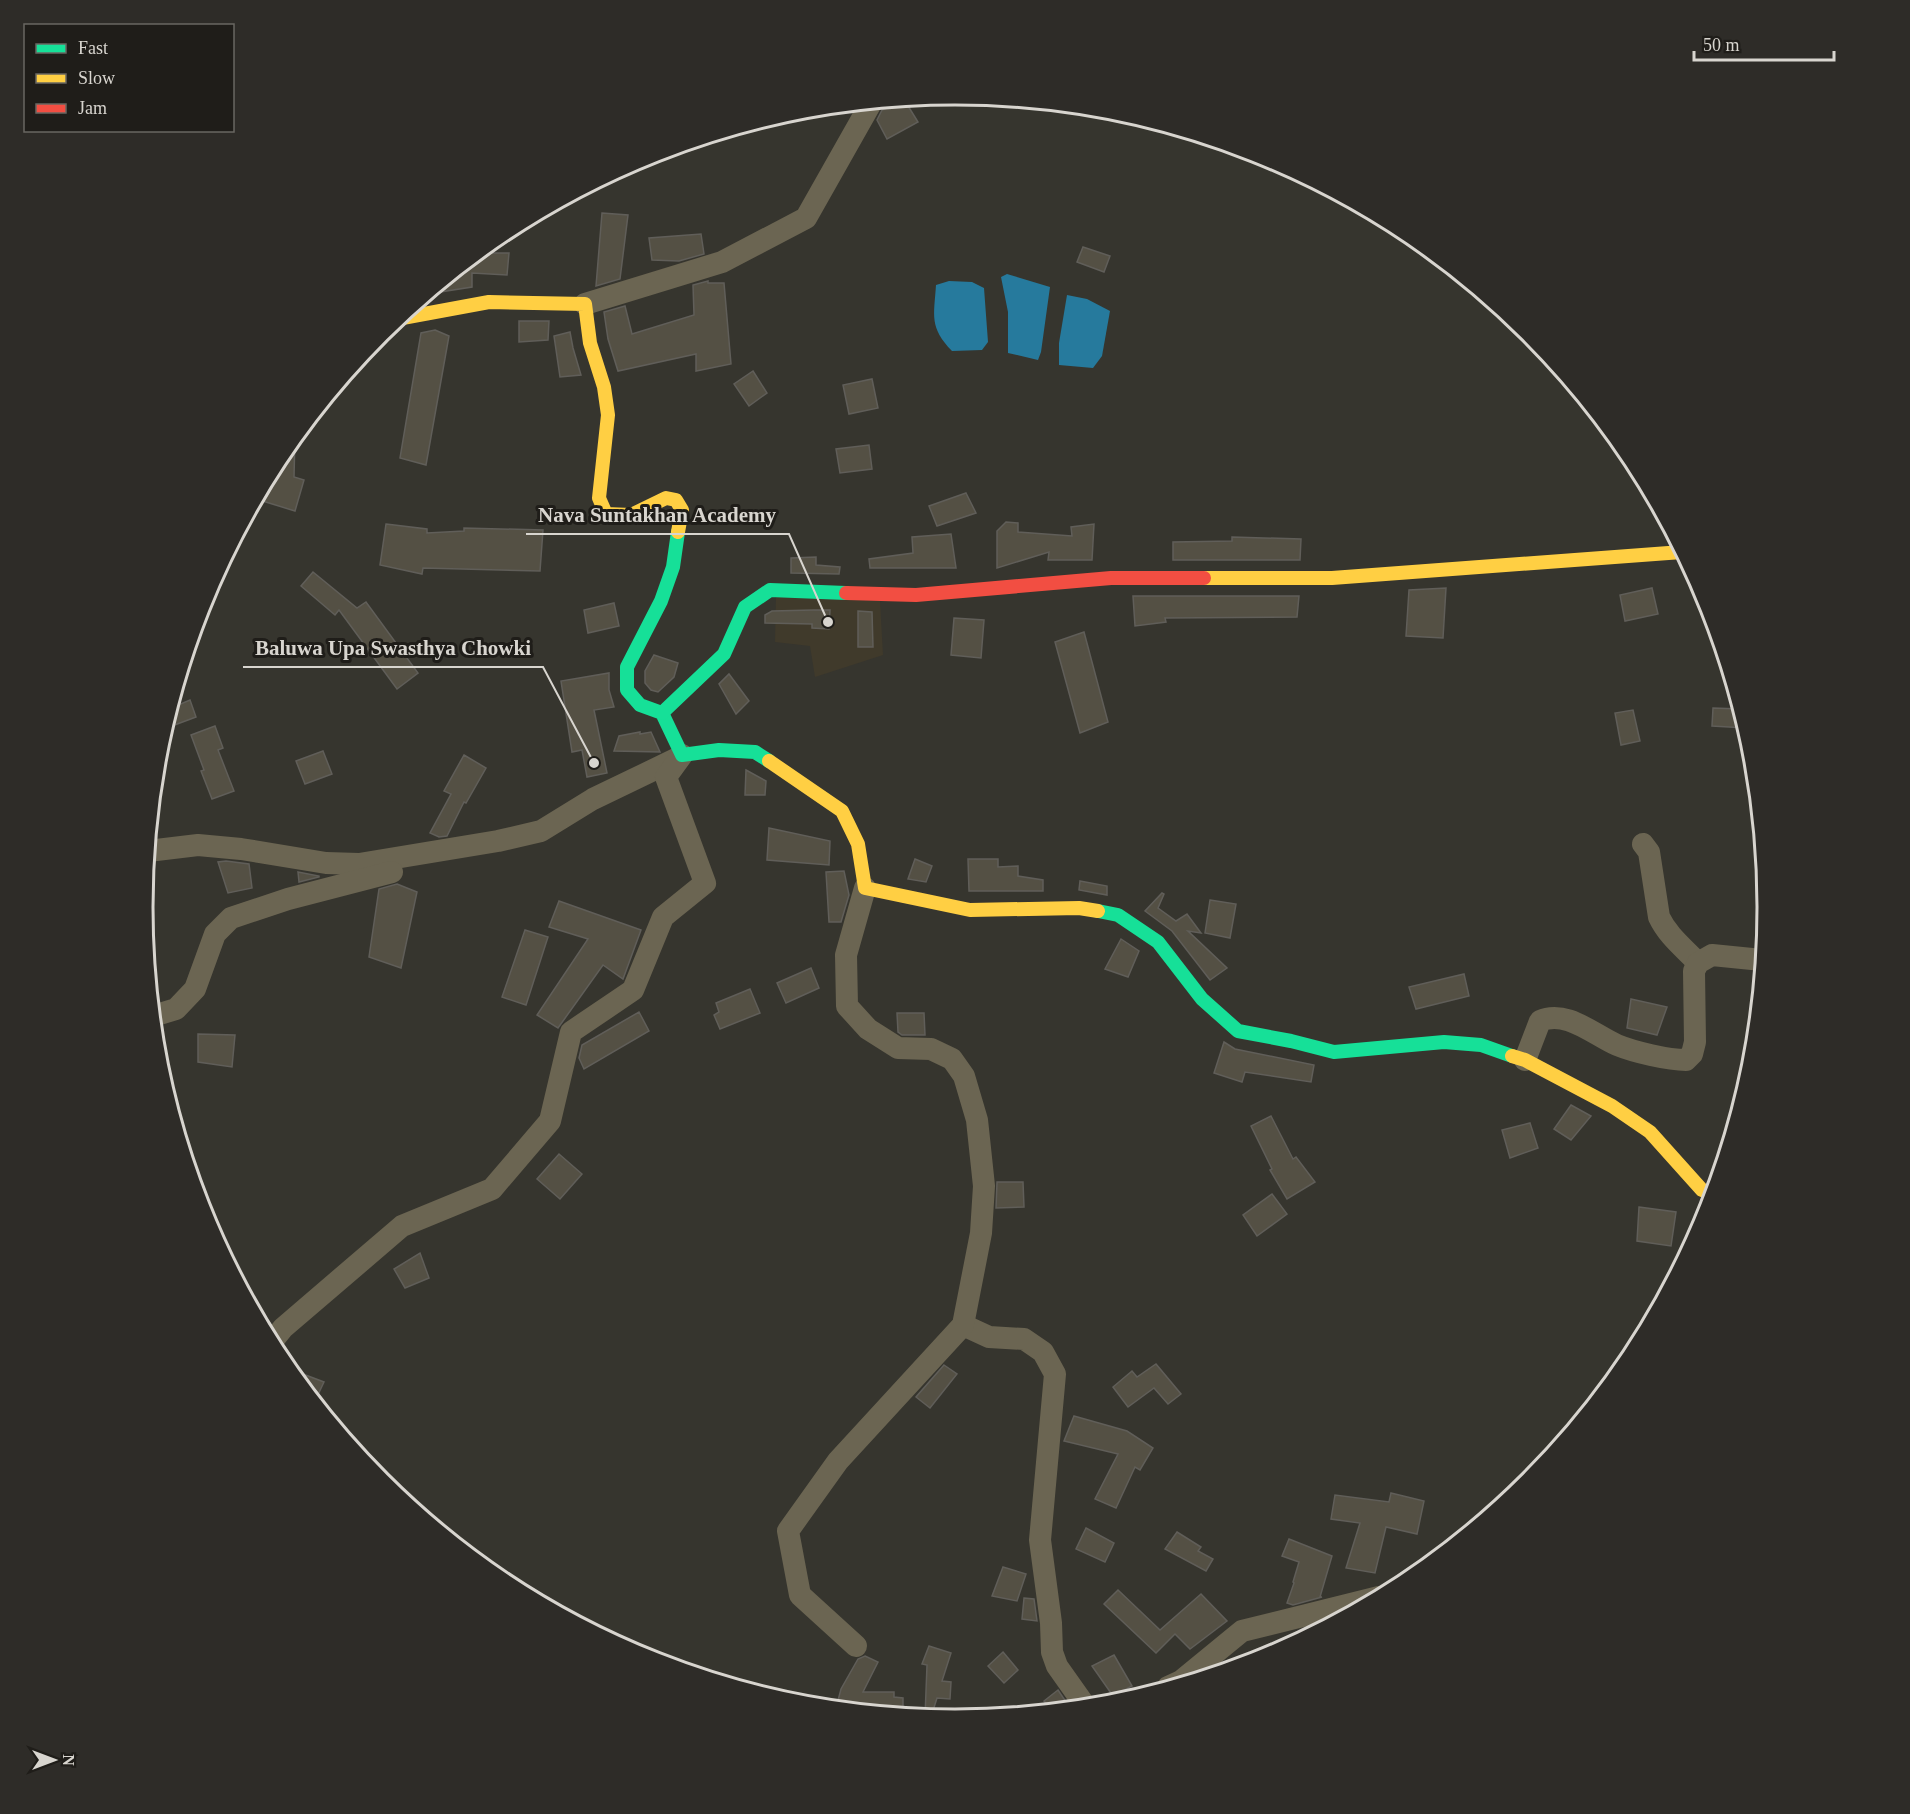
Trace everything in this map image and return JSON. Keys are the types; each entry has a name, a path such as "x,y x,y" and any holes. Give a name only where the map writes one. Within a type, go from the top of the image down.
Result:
{"street":[{"path":"413,316 489,302 585,304 722,262 806,218 868,110"},
{"path":"585,304 590,343 604,387 608,415 599,498 606,514 631,514 666,498 676,500 682,510 674,567 661,601 627,667 627,690 640,705 662,713 682,755"},
{"path":"662,713 724,654 745,607 770,590 916,595 1111,578 1332,578 1674,553"},
{"path":"155,850 198,845 241,849 326,863 359,864 498,841 541,831 593,799 682,755 719,750 755,752 842,811 858,844 865,888 846,955 847,1006 868,1029 898,1048 931,1049 952,1059 964,1076 977,1120 984,1186 982,1221 963,1325 838,1461 788,1531 800,1595 856,1646"},
{"path":"277,1335 402,1227 492,1190 550,1121 571,1032 633,990 663,917 705,883 666,777 682,755"},
{"path":"1643,844 1649,852 1659,917 1669,934 1698,963"},
{"path":"160,1014 176,1009 195,989 215,934 231,918 288,899 426,863 458,847"},
{"path":"865,888 970,910 1079,908 1118,915 1158,942 1202,999 1238,1031 1334,1052 1444,1042 1482,1045 1525,1060 1612,1106 1650,1132 1704,1191"},
{"path":"1525,1060 1540,1021 1549,1017 1558,1017 1582,1026 1619,1045 1675,1060 1686,1060 1692,1054 1695,1042 1694,971 1698,963 1712,955 1755,959"},
{"path":"963,1325 989,1337 1024,1339 1043,1352 1054,1374 1040,1540 1051,1623 1052,1652 1057,1666 1080,1699"},
{"path":"1191,1673 1242,1631 1353,1603"}],"shaded area":[{"path":"776,596 880,601 883,655 815,677 810,646 775,642"}],"water":[{"path":"1007,274 1050,287 1038,360 1008,353 1008,312 1001,277"},
{"path":"949,281 972,282 984,288 988,342 982,350 952,351 936,328 934,305 936,285"},
{"path":"1067,295 1087,299 1110,311 1102,356 1093,368 1059,365 1059,343"}],"building":[{"path":"909,107 918,122 887,139 877,120 882,110"},
{"path":"602,213 628,215 620,279 596,286"},
{"path":"701,234 704,254 679,261 652,260 649,238"},
{"path":"1083,247 1110,256 1104,272 1077,262"},
{"path":"491,253 509,253 507,275 472,273 472,287 441,292"},
{"path":"708,281 708,283 724,283 731,364 696,371 696,354 618,371 608,339 604,312 625,306 632,334 694,315 693,285"},
{"path":"519,321 549,321 548,340 519,342"},
{"path":"435,330 449,336 426,465 400,458 421,333"},
{"path":"570,332 581,375 560,377 554,336"},
{"path":"753,371 767,393 749,406 734,384"},
{"path":"872,379 878,408 849,414 843,385"},
{"path":"869,445 872,469 840,473 836,449"},
{"path":"295,452 294,477 304,480 295,511 263,501"},
{"path":"966,493 976,513 937,526 929,506"},
{"path":"1006,522 1018,523 1018,532 1072,536 1071,527 1094,524 1092,560 1048,560 1049,552 997,568 997,531"},
{"path":"386,524 427,529 427,533 464,531 464,528 543,530 540,571 423,568 422,574 380,565"},
{"path":"951,534 956,568 870,568 869,559 913,553 912,537"},
{"path":"1232,537 1301,539 1300,560 1173,560 1173,542 1232,541"},
{"path":"816,557 816,565 840,567 839,574 791,573 791,558"},
{"path":"313,572 357,608 366,602 418,673 397,689 339,610 335,615 301,586"},
{"path":"1446,588 1443,638 1406,636 1409,590"},
{"path":"1652,588 1658,614 1625,621 1620,595"},
{"path":"1133,596 1299,596 1297,617 1165,618 1166,622 1135,626"},
{"path":"614,603 619,626 588,633 584,610"},
{"path":"830,610 829,629 812,628 812,624 765,623 765,615 772,611"},
{"path":"858,611 872,612 873,647 858,647"},
{"path":"954,618 984,620 981,658 951,655"},
{"path":"1084,632 1108,722 1080,733 1055,642"},
{"path":"654,655 678,663 674,677 658,692 651,690 645,683 645,671"},
{"path":"609,673 609,690 614,707 594,710 607,773 587,777 582,750 572,752 561,681"},
{"path":"729,674 749,701 736,714 719,684"},
{"path":"190,700 196,717 174,725 179,705"},
{"path":"1713,708 1732,709 1737,727 1712,726"},
{"path":"1633,710 1640,741 1621,745 1615,713"},
{"path":"215,726 223,748 218,750 234,791 212,799 191,735"},
{"path":"640,732 640,734 651,732 660,752 614,751 619,736"},
{"path":"323,751 332,774 305,784 296,761"},
{"path":"464,755 486,768 466,803 464,802 447,836 439,837 430,833 451,794 444,791"},
{"path":"746,770 766,781 765,795 745,795"},
{"path":"769,828 830,841 829,865 767,860"},
{"path":"915,859 932,866 926,882 908,879"},
{"path":"968,859 998,859 998,867 1018,866 1018,876 1043,880 1043,891 969,891"},
{"path":"218,862 249,864 252,888 228,893"},
{"path":"844,871 849,895 841,922 829,922 826,872"},
{"path":"298,872 319,876 319,877 299,882"},
{"path":"1080,881 1107,886 1107,895 1079,890"},
{"path":"397,884 417,892 401,968 369,957 379,889"},
{"path":"1162,893 1164,894 1158,908 1176,921 1187,914 1201,933 1188,931 1227,968 1210,980 1172,931 1145,911"},
{"path":"1210,900 1236,904 1230,938 1205,933"},
{"path":"559,901 641,930 623,979 603,965 558,1028 537,1015 588,939 549,927"},
{"path":"525,930 548,937 526,1005 502,997"},
{"path":"1121,939 1139,951 1128,977 1105,969"},
{"path":"811,968 819,988 786,1003 777,983"},
{"path":"1464,974 1469,996 1416,1009 1409,987"},
{"path":"750,989 760,1013 720,1029 714,1015 719,1012 716,1003"},
{"path":"1631,999 1667,1007 1657,1035 1627,1028"},
{"path":"639,1012 649,1031 584,1069 579,1058 582,1045"},
{"path":"897,1013 924,1013 925,1035 902,1035 898,1032"},
{"path":"198,1034 235,1035 232,1067 198,1062"},
{"path":"1224,1042 1235,1049 1314,1065 1311,1082 1245,1072 1242,1082 1214,1073"},
{"path":"1571,1105 1591,1116 1571,1140 1554,1129"},
{"path":"1271,1116 1293,1159 1296,1157 1315,1182 1287,1199 1270,1170 1272,1169 1251,1126"},
{"path":"1530,1123 1538,1148 1510,1158 1502,1130"},
{"path":"559,1154 582,1174 560,1199 537,1179"},
{"path":"997,1182 1023,1182 1024,1207 996,1208"},
{"path":"1272,1194 1287,1214 1257,1236 1243,1215"},
{"path":"1639,1207 1676,1212 1671,1246 1637,1241"},
{"path":"420,1253 429,1278 405,1288 394,1269"},
{"path":"1156,1364 1181,1394 1168,1404 1154,1388 1128,1407 1113,1387 1132,1371 1137,1377"},
{"path":"944,1365 957,1374 930,1408 916,1397"},
{"path":"304,1374 324,1382 318,1394"},
{"path":"1074,1416 1127,1431 1153,1448 1140,1470 1135,1467 1116,1508 1095,1499 1118,1454 1064,1441"},
{"path":"1391,1493 1424,1501 1417,1534 1386,1527 1375,1573 1346,1568 1360,1523 1331,1519 1335,1495 1389,1502"},
{"path":"1086,1528 1114,1543 1105,1562 1076,1549"},
{"path":"1177,1532 1201,1547 1198,1551 1213,1559 1206,1571 1165,1549"},
{"path":"1289,1539 1332,1556 1320,1597 1322,1597 1293,1605 1287,1603 1299,1562 1282,1556"},
{"path":"1003,1567 1026,1574 1017,1601 992,1596"},
{"path":"1118,1590 1160,1630 1201,1594 1227,1621 1190,1649 1175,1634 1156,1653 1104,1604"},
{"path":"1024,1598 1034,1599 1037,1621 1022,1619"},
{"path":"929,1646 951,1653 942,1681 951,1682 950,1699 937,1698 934,1708 925,1708 927,1665 922,1664"},
{"path":"1003,1652 1018,1670 1004,1683 988,1666"},
{"path":"1114,1655 1132,1686 1112,1694 1092,1666"},
{"path":"865,1656 878,1662 863,1692 894,1692 894,1697 903,1698 903,1707 838,1700 841,1689 858,1659"},
{"path":"1058,1690 1065,1701 1046,1703 1044,1701"}],"traffic: fast":[{"path":"678,532 673,567 661,601 627,667 627,690 640,705 662,713 682,755 719,750 755,752 769,761"},
{"path":"662,713 724,654 745,607 770,590 846,593"},
{"path":"1098,911 1118,915 1158,942 1202,999 1238,1031 1334,1052 1444,1042 1481,1045 1512,1056"}],"traffic: slow":[{"path":"413,316 489,302 585,304 590,343 604,387 608,415 599,498 606,514 631,515 666,498 676,500 682,510 678,532"},
{"path":"1204,578 1332,578 1674,553"},
{"path":"769,761 842,811 858,844 865,888 970,910 1079,908 1098,911"},
{"path":"1512,1056 1525,1060 1612,1106 1650,1132 1704,1191"}],"traffic: jam":[{"path":"846,593 916,595 1111,578 1204,578"}],"place":[{"name":"Nava Suntakhan Academy","path":"828,622"},
{"name":"Baluwa Upa Swasthya Chowki","path":"594,763"}]}
